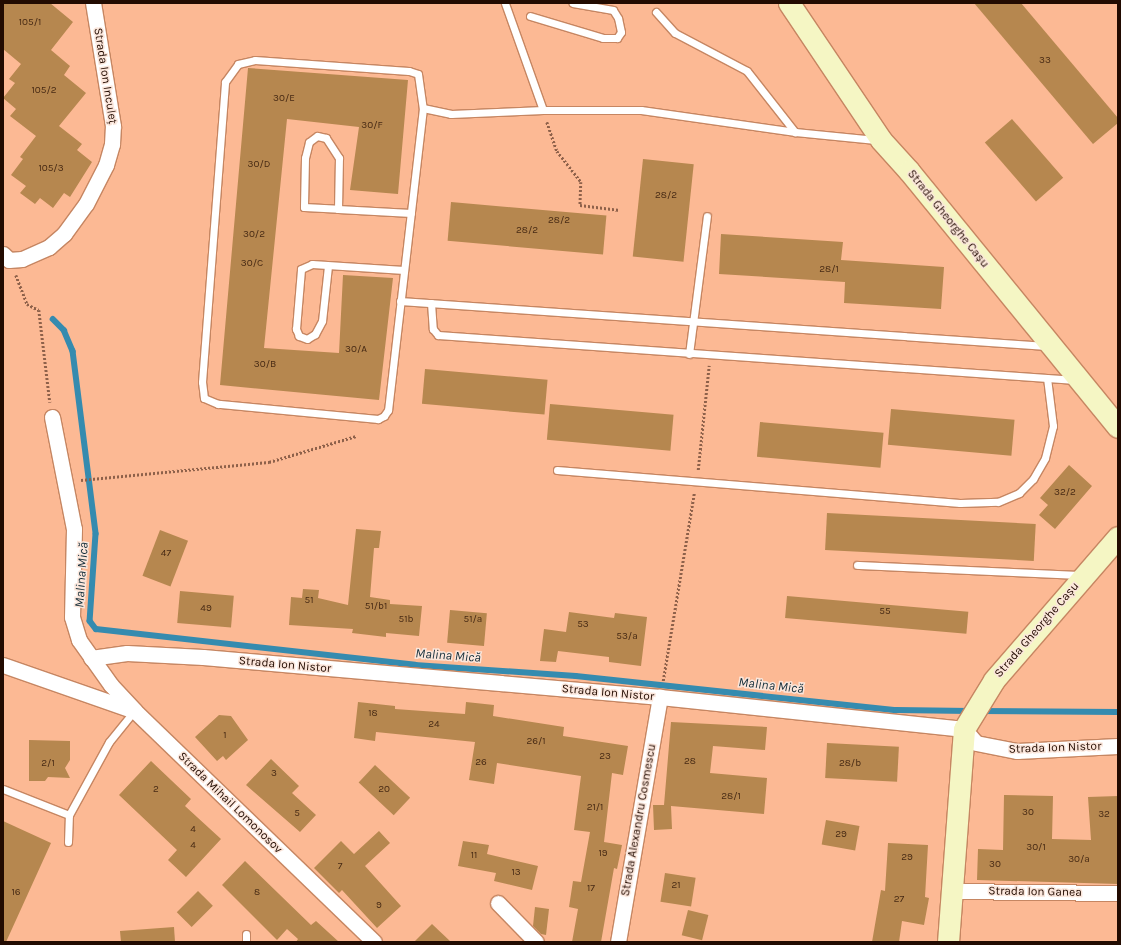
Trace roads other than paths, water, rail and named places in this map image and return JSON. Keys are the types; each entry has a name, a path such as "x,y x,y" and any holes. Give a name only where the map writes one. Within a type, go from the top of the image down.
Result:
{"street":[{"name":"Strada Ion Inculeț","path":"6,257 38,253 64,234 86,204 106,165 112,144 113,126 93,3"},
{"name":"Strada Gheorghe Cașu","path":"789,3 881,140 909,171 1118,428"},
{"name":"Strada Mihail Lomonosov","path":"52,417 74,529 72,617 79,640 91,658 135,711 374,942"},
{"name":"Strada Gheorghe Cașu","path":"964,729 994,680 1118,537"},
{"name":"Strada Ion Nistor","path":"91,658 127,653 203,658 660,697 964,729 976,743 1005,750 1118,746"},
{"path":"3,665 62,683 135,711"},
{"name":"Strada Alexandru Cosmescu","path":"618,942 660,697"},
{"path":"948,942 964,729"},
{"name":"Strada Ion Ganea","path":"952,891 1118,893"},
{"path":"498,903 536,942"}],"lane":[{"path":"505,3 543,110"},
{"path":"530,16 603,38 617,38 621,32 618,18 613,10 573,3"},
{"path":"656,12 675,33 747,71 795,132"},
{"path":"255,60 409,71 418,74 423,108 388,410 384,416 378,419 218,404 204,398 202,382 225,82 231,72 238,64 255,60"},
{"path":"423,108 451,114 543,110 641,110 795,132 881,140"},
{"path":"338,209 339,158 326,138 317,136 309,142 305,158 304,207 338,209 410,213"},
{"path":"689,354 692,320 707,216"},
{"path":"328,266 322,321 315,334 307,339 299,336 296,329 301,269 312,264 404,270"},
{"path":"400,301 692,320 1052,347"},
{"path":"432,303 433,329 438,335 710,356 1079,380"},
{"path":"558,470 697,480 960,503 998,502 1019,493 1033,479 1045,458 1053,426 1048,378"},
{"path":"857,565 1085,575"},
{"path":"68,842 69,814 109,742 135,711"},
{"path":"3,789 69,814"},
{"path":"246,934 246,942"}],"waterway":[{"name":"Malina Mică","path":"53,319 64,330 73,351 96,534 90,621 96,629 415,665 576,676 896,710 970,711"},
{"name":"Malina Mică","path":"980,711 1118,712"}]}
